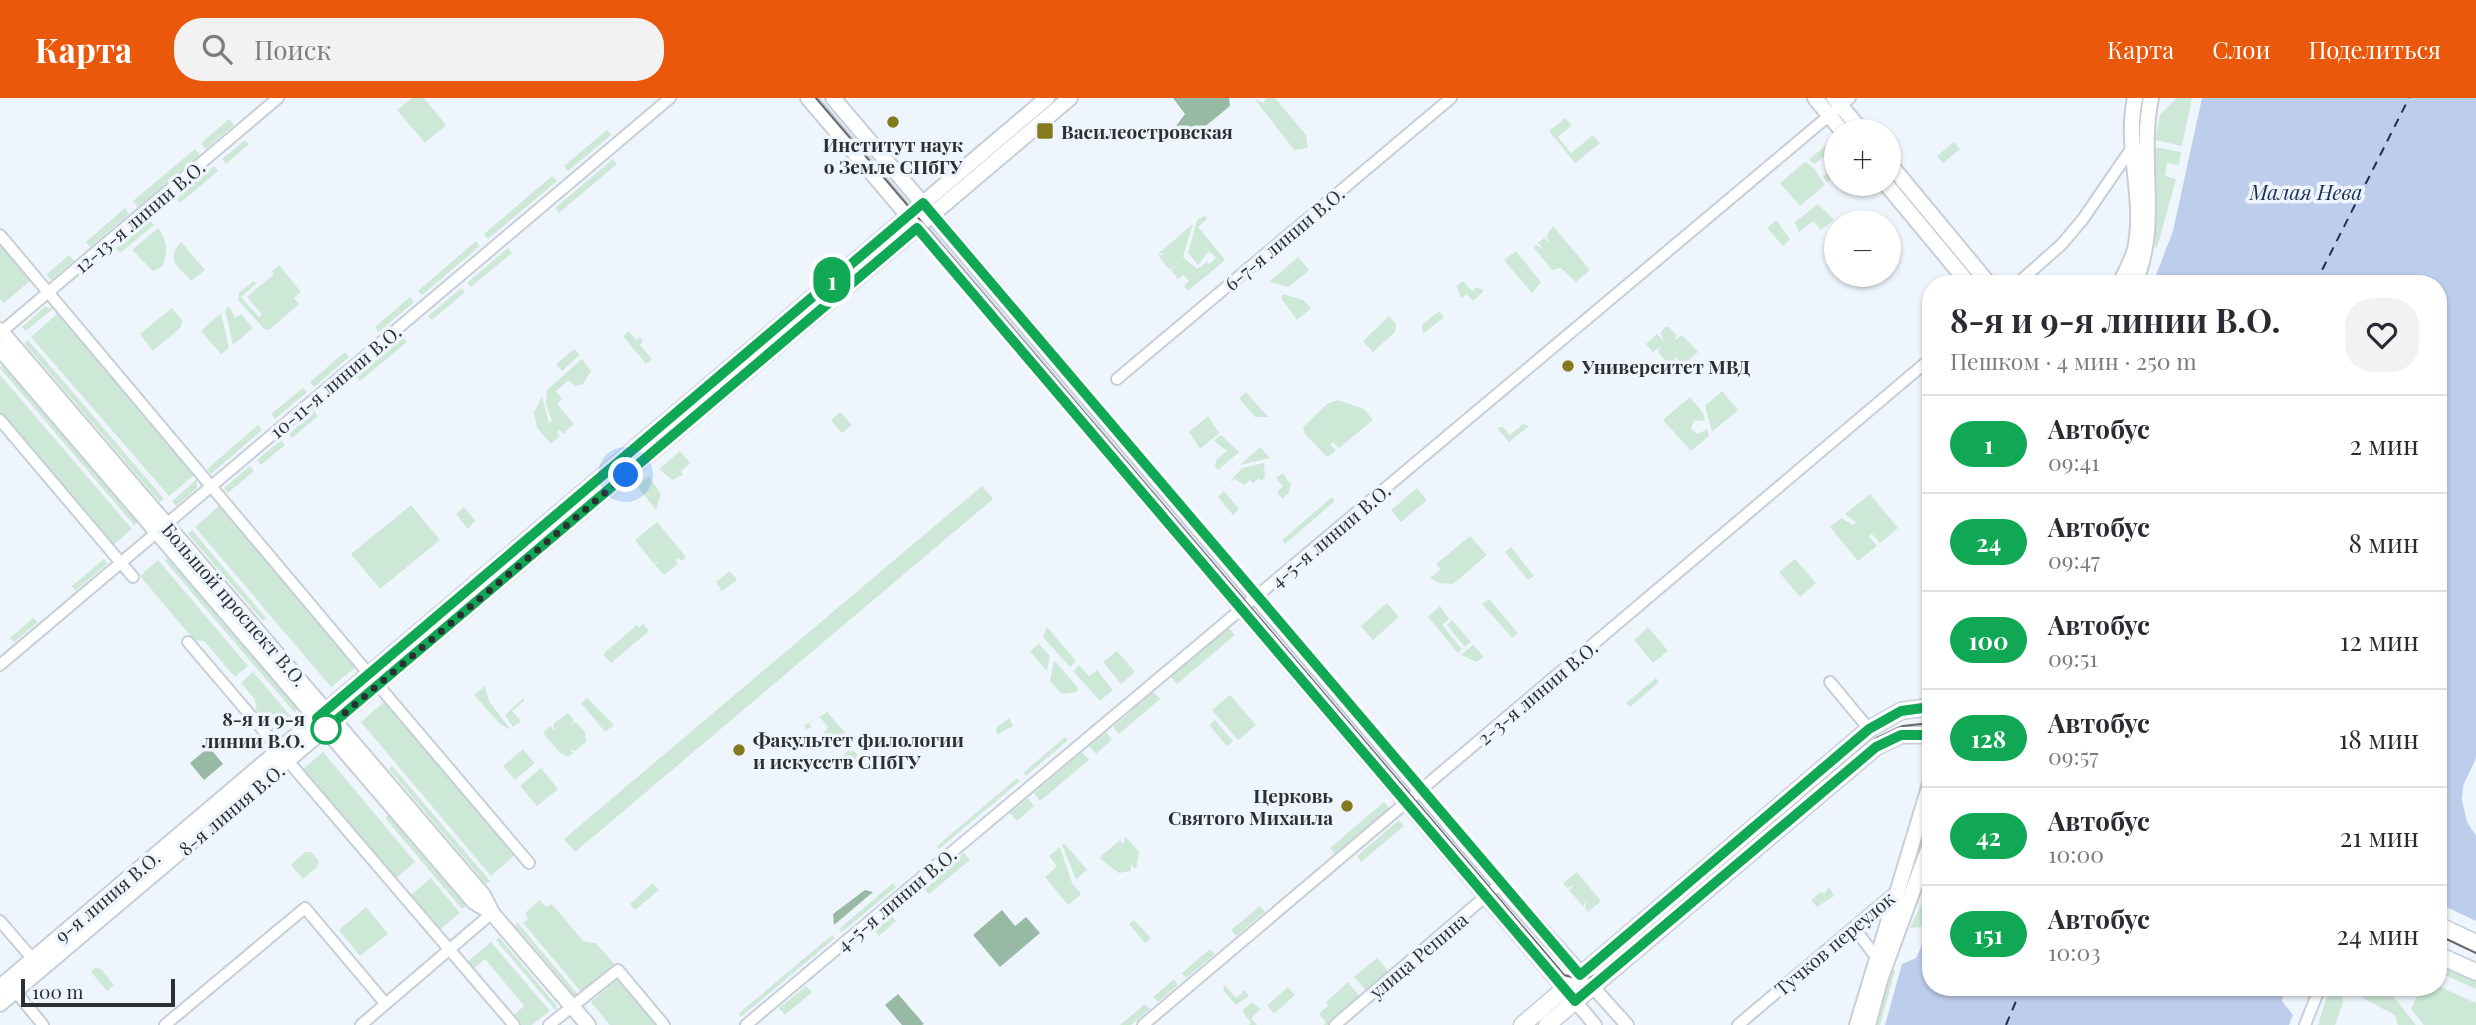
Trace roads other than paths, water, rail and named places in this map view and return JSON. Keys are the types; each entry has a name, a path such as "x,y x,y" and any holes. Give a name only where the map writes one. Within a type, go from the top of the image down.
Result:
{"main road":[{"path":"808,98 1240,610 1575,1001"},
{"path":"833,98 1500,884 1592,986"},
{"name":"9-я линия В.О.","path":"7,987 326,719 368,673 1047,98"},
{"path":"326,719 378,685 1070,98"},
{"path":"1815,98 1832,119"},
{"path":"2135,98 2145,251 2137,275"},
{"path":"2124,275 2134,250 2137,230 2138,149 2151,98"},
{"path":"1842,101 1854,119"},
{"path":"1901,179 1981,275"},
{"path":"1896,196 1962,275"},
{"name":"Большой проспект В.О.","path":"0,332 161,528"},
{"name":"Большой проспект В.О.","path":"0,349 161,528 326,719 474,902 492,913 588,1025"},
{"path":"1522,1025 1869,729 1901,711 1922,708"},
{"path":"1547,1025 1876,747 1901,735 1922,737"},
{"path":"1868,1025 1922,818"},
{"path":"1857,1025 1876,957 1922,860"},
{"path":"1904,894 1922,878"},
{"path":"2447,929 2476,943"},
{"path":"2447,959 2476,972"},
{"path":"0,1004 7,987"}],"street":[{"name":"12-13-я линии В.О.","path":"0,332 278,98"},
{"name":"10-11-я линии В.О.","path":"0,665 670,98"},
{"name":"6-7-я линии В.О.","path":"1117,379 1451,98"},
{"name":"4-5-я линии В.О.","path":"746,1025 1830,116 1842,101"},
{"path":"2027,275 2062,244 2138,149"},
{"path":"0,234 368,673"},
{"name":"2-3-я линии В.О.","path":"1143,1025 1922,366"},
{"path":"0,420 133,577"},
{"path":"188,642 513,1025"},
{"path":"1830,682 1869,729"},
{"path":"378,685 529,863"},
{"name":"улица Репина","path":"1335,1025 1500,884"},
{"name":"Тучков переулок","path":"1738,1025 1847,933 1904,894"},
{"path":"165,1025 305,908 386,1003"},
{"path":"361,1025 492,913"},
{"path":"0,921 37,964"},
{"path":"1847,933 1858,933 1876,957"},
{"path":"549,1025 618,970 664,1025"},
{"path":"1592,986 1627,1025"},
{"path":"7,987 43,1025"},
{"path":"2305,1025 2316,996"},
{"path":"1575,1001 1595,1025"}],"water":[{"name":"Малая Нева","path":"2202,98 2476,98 2476,758 2463,786 2462,800 2467,822 2476,836 2476,921 2447,907 2447,275 2156,275 2173,231"},
{"path":"1922,945 1922,996 2283,996 2282,1001 2293,1015 2289,1025 1885,1025 1902,964 1916,958"}],"tram line":[{"path":"816,98 1564,975 1582,980 1599,974 1877,738 1903,726 1922,724"},
{"path":"2447,939 2476,953"}],"place":[{"name":"Институт наук о Земле СПбГУ","path":"893,122"},
{"name":"Василеостровская","path":"1045,131"},
{"name":"Университет МВД","path":"1568,366"},
{"name":"8-я и 9-я линии В.О.","path":"326,729"},
{"name":"Факультет филологии и искусств СПбГУ","path":"739,750"},
{"name":"Церковь Святого Михаила","path":"1347,806"}]}
